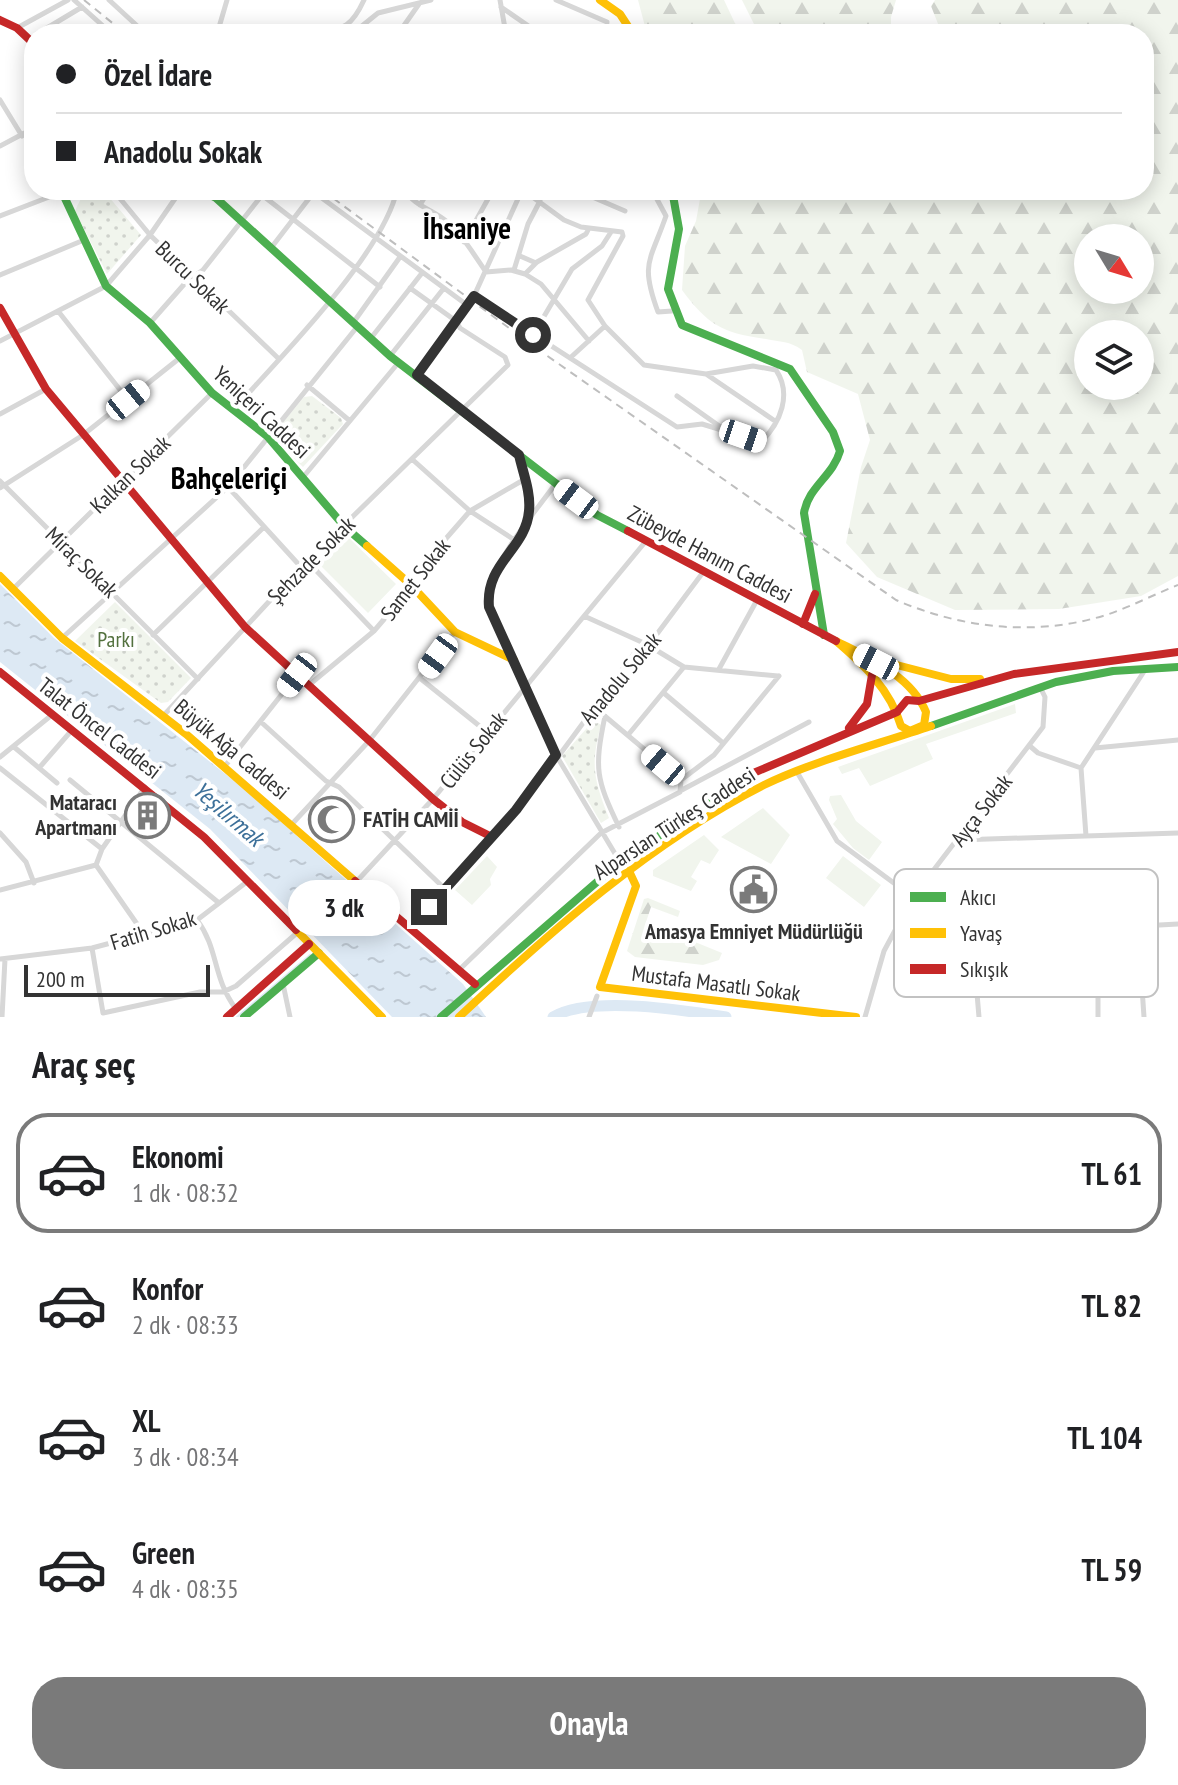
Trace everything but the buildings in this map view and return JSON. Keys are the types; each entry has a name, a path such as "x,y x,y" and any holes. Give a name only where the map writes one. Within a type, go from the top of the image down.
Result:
{"main road":[{"path":"600,0 614,7 629,24"},
{"path":"0,20 24,32"},
{"name":"Yeniçeri Caddesi","path":"68,200 106,286 150,323 212,393 267,436 344,526 411,585 455,632 514,660"},
{"name":"Zübeyde Hanım Caddesi","path":"218,200 390,356 597,515 836,641"},
{"path":"674,200 679,234 666,289 672,311 682,325 790,369 833,432 840,451 830,477 809,495 806,506 806,534 824,635"},
{"path":"0,308 46,389 245,627 433,799 462,822 490,836"},
{"path":"776,370 790,369"},
{"name":"Büyük Ağa Caddesi","path":"0,576 62,638 164,715 293,823 356,882 459,970 473,986"},
{"path":"803,624 817,588"},
{"path":"836,641 896,672 928,716 918,729 901,726 897,712 872,672 836,641"},
{"path":"836,641 905,669 951,679 995,679"},
{"path":"897,712 907,700 919,701 995,679 1096,660 1178,652"},
{"name":"Alparslan Türkeş Caddesi","path":"459,1017 577,909 726,806 766,784 1040,687 1113,671 1178,667"},
{"name":"Talat Öncel Caddesi","path":"0,672 204,837 382,1017"},
{"path":"846,731 865,712 872,697 872,672"},
{"name":"Alparslan Türkeş Caddesi","path":"441,1017 473,986 620,862 751,774 846,731 897,712"},
{"name":"Mustafa Masatlı Sokak","path":"629,871 636,886 598,991 856,1017"},
{"path":"227,1017 309,944"},
{"path":"244,1017 319,953"}],"street":[{"path":"24,24 68,0"},
{"path":"74,0 101,24"},
{"path":"109,0 133,24"},
{"path":"220,24 227,0"},
{"path":"351,24 364,0"},
{"path":"364,24 378,13 431,0"},
{"path":"556,0 607,24"},
{"path":"405,24 420,3"},
{"path":"500,3 504,24"},
{"path":"500,3 527,24"},
{"path":"56,24 82,7"},
{"path":"17,28 24,24"},
{"path":"0,100 22,136 0,146"},
{"path":"0,216 41,200"},
{"name":"Burcu Sokak","path":"121,200 150,235 279,359"},
{"path":"0,341 106,286 150,235 174,200"},
{"path":"150,323 193,278 258,200"},
{"path":"273,200 380,287"},
{"path":"270,249 306,200"},
{"path":"324,200 467,305"},
{"path":"233,410 330,302 374,238 392,200"},
{"path":"410,200 444,219 486,272"},
{"path":"420,205 423,200"},
{"path":"464,243 488,200"},
{"path":"417,375 474,296 515,200"},
{"path":"599,200 625,211"},
{"path":"657,200 666,216 650,256 646,279 658,312 672,311"},
{"path":"474,296 677,427 702,424 761,442 775,421 787,397 785,383 776,370 753,366 706,374 644,365 605,326 588,300 623,236 621,231 589,228 564,220 540,201 528,224 514,270"},
{"path":"525,274 536,263 586,234 589,228"},
{"path":"533,335 572,269 602,246 612,231"},
{"path":"0,275 84,240"},
{"path":"520,256 536,263"},
{"path":"62,638 228,487 265,444 267,436 355,325 400,257"},
{"path":"486,272 514,270 525,274 553,298 589,341"},
{"path":"370,339 422,273"},
{"path":"410,288 456,321"},
{"path":"390,356 444,288"},
{"path":"58,311 128,400"},
{"name":"Şehzade Sokak","path":"164,715 301,567 463,412 510,362 460,328 456,321"},
{"path":"570,359 605,326"},
{"path":"1,485 83,435 181,357"},
{"path":"304,476 399,362"},
{"path":"706,374 775,421"},
{"path":"307,385 350,421"},
{"path":"0,414 46,389"},
{"name":"Kalkan Sokak","path":"13,589 212,393"},
{"path":"677,396 724,430"},
{"path":"519,455 529,512 525,527"},
{"path":"413,460 470,511 516,541"},
{"name":"Samet Sokak","path":"309,685 374,631 411,585 415,574 470,511 525,479"},
{"path":"556,483 494,573 488,591 489,607 556,755 620,862"},
{"name":"Miraç Sokak","path":"1,485 112,590 198,679"},
{"path":"228,487 301,567"},
{"path":"153,635 264,527"},
{"name":"Cülüs Sokak","path":"356,882 433,799 646,541"},
{"path":"307,561 374,631"},
{"name":"Anadolu Sokak","path":"409,928 525,799 556,755 654,638 704,571"},
{"path":"719,669 757,600"},
{"path":"584,616 646,644 684,667 779,676 723,743 681,780 680,792"},
{"path":"293,823 369,741 421,679 455,632"},
{"path":"628,735 665,694 684,667"},
{"path":"1086,836 1081,768 1145,669"},
{"path":"225,766 297,675"},
{"path":"421,679 487,732"},
{"name":"Ayça Sokak","path":"935,869 1043,727 1045,697 1040,687"},
{"path":"665,694 723,743"},
{"path":"594,707 681,780"},
{"path":"0,757 53,714"},
{"path":"605,716 597,754 598,783 619,827"},
{"path":"261,722 445,889"},
{"path":"459,970 601,833 619,827 809,722"},
{"path":"39,768 72,730"},
{"path":"1094,748 1178,740"},
{"path":"1031,746 1038,753 1081,768"},
{"path":"14,747 57,783"},
{"path":"0,768 102,849"},
{"path":"797,772 837,841 894,883"},
{"path":"70,780 219,903"},
{"path":"96,865 120,820 145,787"},
{"path":"0,833 26,862 34,883"},
{"path":"957,840 1178,833"},
{"path":"0,890 96,865"},
{"path":"96,865 144,934"},
{"name":"Fatih Sokak","path":"2,959 92,948 197,920 248,881"},
{"path":"197,920 209,936 223,992 236,1009"},
{"path":"1158,926 1178,924"},
{"path":"92,948 104,1015 200,992 223,992 236,986 298,932"},
{"name":"Ayça Sokak","path":"865,1017 884,951 894,932"},
{"path":"2,959 2,1017"},
{"path":"283,984 290,1017"},
{"path":"589,1017 598,991"},
{"path":"977,997 979,1017"},
{"path":"1143,997 1144,1017"}],"green space":[{"path":"638,0 724,0 735,24 644,24"},
{"path":"742,0 896,0 891,24 754,24"},
{"path":"935,0 1178,0 1178,576 1141,596 1059,609 955,610 877,577 846,543 861,467 870,440 858,394 807,372 802,350 793,345 738,334 717,325 700,312 682,290 685,246 696,221 700,200 1154,200 1154,24 938,24 931,6"},
{"path":"80,200 111,200 141,235 107,274 75,211"},
{"path":"312,396 341,418 343,424 303,467 275,440 274,433 304,397"},
{"path":"345,534 396,584 368,613 317,562"},
{"name":"Parkı","path":"115,602 191,678 168,702 161,703 75,641"},
{"path":"1015,704 1016,713 926,744 933,759 870,786 859,768 842,774 838,767"},
{"path":"594,720 601,725 595,773 609,818 601,823 562,756"},
{"path":"841,795 856,821 882,842 869,860 853,848 833,824 837,819 830,796"},
{"path":"763,808 790,835 771,864 721,837"},
{"path":"704,835 719,850 710,864 701,860 691,877 697,881 691,891 653,876 653,870"},
{"path":"487,856 497,867 490,879 491,885 472,905 455,890"},
{"path":"843,856 881,885 864,907 826,878"},
{"path":"644,899 680,911 678,917 651,907 646,922 722,953 719,960 703,965 635,957 627,951"}],"water":[{"name":"Yeşilırmak","path":"0,584 54,638 243,788 463,984 486,1017 392,1017 210,829 0,662"}],"waterway":[{"path":"237,1017 310,955"},
{"path":"553,1017 569,1010 613,1005 726,1017"}],"railway":[{"path":"84,0 114,24"},
{"path":"336,200 536,348 896,600 948,618 974,623 1055,626 1109,614 1178,585"}],"traffic: fast":[{"path":"66,200 106,286 150,323 212,393 267,436 344,526 367,546"},
{"path":"218,200 390,356 597,515 628,531"},
{"path":"674,200 679,229 668,289 682,325 790,369 833,432 840,451 832,468 810,496 804,513 824,635"},
{"path":"931,726 1056,682 1113,671 1178,667"},
{"path":"441,1017 620,862 735,785"},
{"path":"244,1017 319,953"}],"traffic: slow":[{"path":"600,0 620,14 626,24"},
{"path":"367,546 411,585 455,632 514,660"},
{"path":"0,576 62,638 186,734 355,881"},
{"path":"836,641 900,678 926,712 924,725 910,731 901,726 883,689 836,641"},
{"path":"889,663 951,679 980,679"},
{"path":"459,1017 604,890 722,808 803,768 931,726"},
{"path":"629,871 636,886 600,987 856,1017"},
{"path":"296,930 382,1017"}],"traffic: jam":[{"path":"0,20 24,35"},
{"path":"0,308 46,389 245,627 433,799 462,822 490,836"},
{"path":"628,531 836,641"},
{"path":"803,624 815,594"},
{"path":"897,712 907,700 919,701 1014,674 1178,652"},
{"path":"0,672 204,837 296,930"},
{"path":"849,728 867,704 872,675"},
{"path":"735,785 751,774 897,712"},
{"path":"355,881 475,984"},
{"path":"227,1017 309,944"}],"place":[{"name":"Mataracı Apartmanı","path":"148,815"},
{"name":"FATİH CAMİİ","path":"332,819"},
{"name":"Amasya Emniyet Müdürlüğü","path":"754,890"}],"district":[{"name":"İhsaniye","path":"467,229"},
{"name":"Bahçeleriçi","path":"229,479"}],"route":[{"path":"429,907 516,810 544,776 556,755 489,607 488,591 494,573 525,527 529,512 528,492 519,455 417,375 474,296 533,335"}]}
